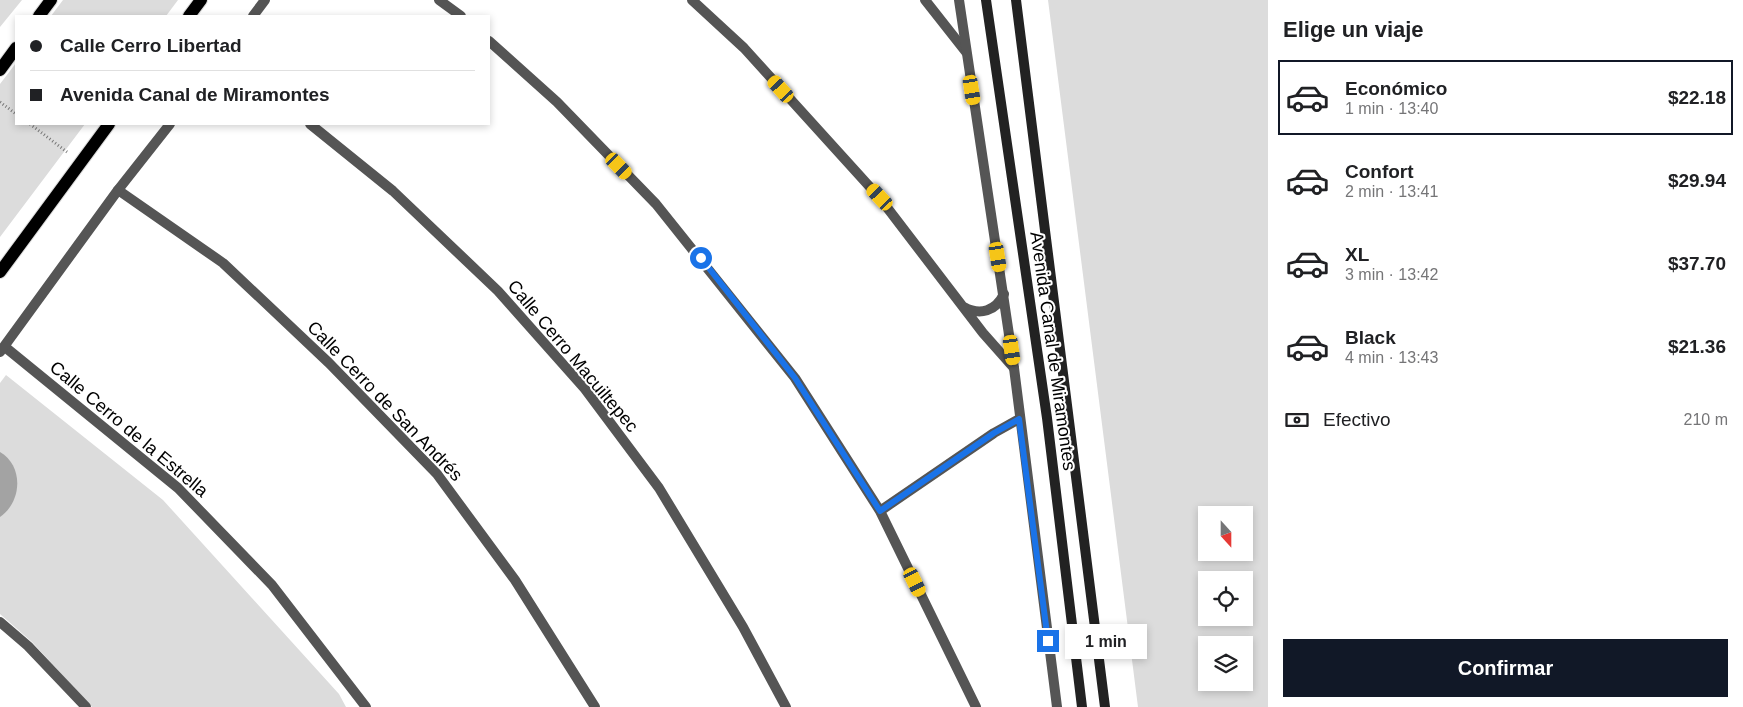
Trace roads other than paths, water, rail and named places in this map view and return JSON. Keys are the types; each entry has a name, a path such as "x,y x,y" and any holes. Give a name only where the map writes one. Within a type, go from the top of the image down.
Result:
{"main road":[{"path":"40,15 51,0"},
{"path":"190,15 201,0"},
{"name":"Avenida Canal de Miramontes","path":"986,0 1047,418 1082,707"},
{"name":"Avenida Canal de Miramontes","path":"1016,0 1105,707"},
{"path":"0,70 15,49"},
{"path":"0,272 109,125"}],"street":[{"path":"254,15 265,0"},
{"path":"439,0 460,15"},
{"path":"692,0 744,48 880,197 963,307 1014,368"},
{"path":"925,0 966,52"},
{"path":"959,0 1004,294 1057,707"},
{"path":"490,42 557,102 656,204 735,299 795,378 880,511 976,707"},
{"path":"2,348 118,190 169,125"},
{"name":"Calle Cerro Macuiltepec","path":"311,125 392,191 498,291 585,389 659,488 743,627 786,707"},
{"name":"Calle Cerro de San Andrés","path":"118,190 223,263 329,363 437,474 516,580 595,707"},
{"path":"963,307 979,313 989,310 1000,302 1004,294"},
{"name":"Calle Cerro de la Estrella","path":"2,348 178,488 272,585 366,707"},
{"path":"880,511 994,433 1019,419"},
{"path":"0,622 28,646 86,707"},
{"path":"1050,707 1054,688 1053,678"}]}
